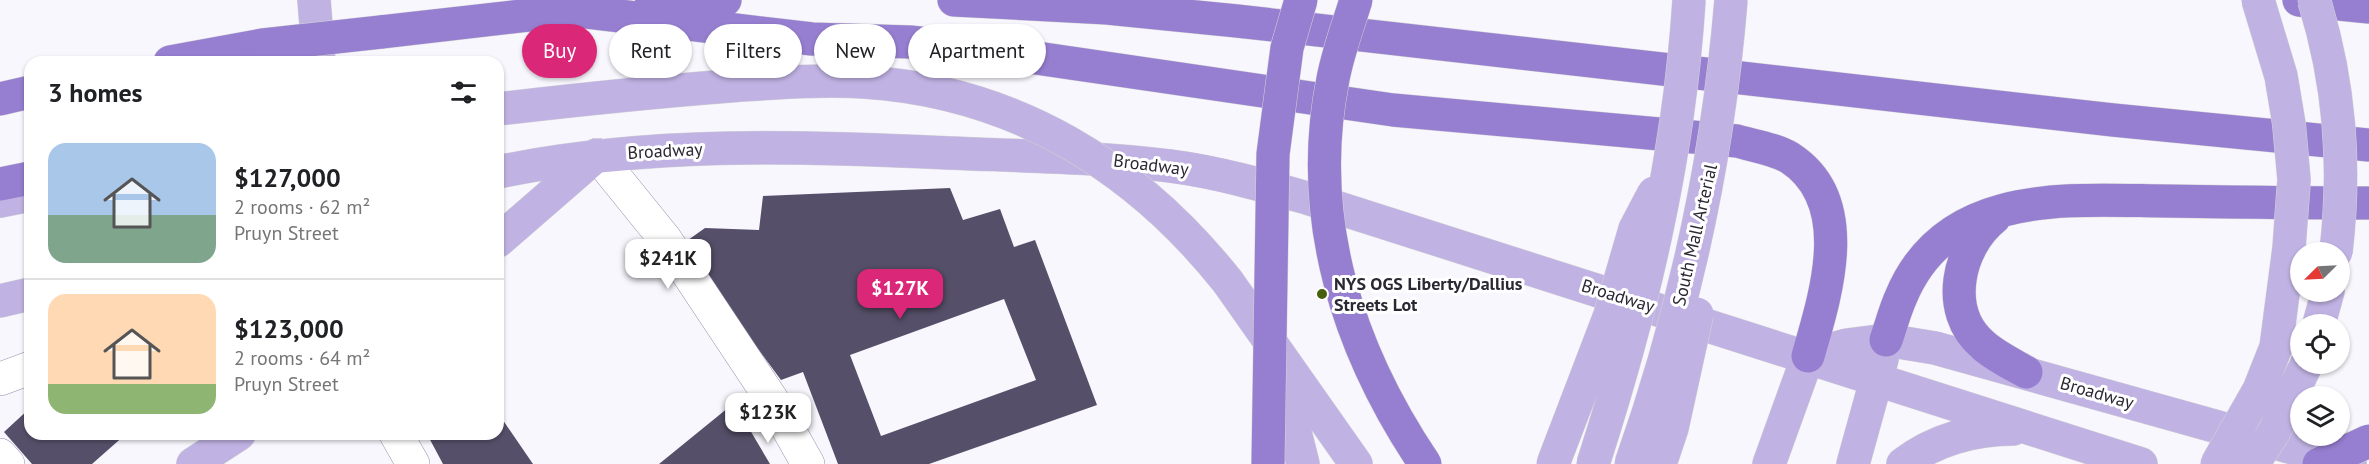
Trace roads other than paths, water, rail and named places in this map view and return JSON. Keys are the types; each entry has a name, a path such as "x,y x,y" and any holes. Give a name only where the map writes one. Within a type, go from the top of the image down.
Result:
{"highway":[{"path":"203,56 263,45 570,10 725,0"},
{"path":"954,0 1107,8 1259,23 2113,120 2369,145"},
{"path":"1268,464 1273,154 1287,48 1301,0"},
{"path":"1356,0 1335,70 1328,112 1324,173 1329,234 1342,294 1365,358 1393,414 1425,464"},
{"path":"2299,0 2369,7"},
{"path":"570,10 812,39 910,42 975,49 1393,110 1737,141 1765,148 1788,157 1809,174 1826,202 1831,236 1828,277 1808,356"},
{"path":"0,99 24,93"},
{"path":"0,183 24,179"},
{"path":"1886,340 1901,295 1933,250 1978,218 2013,206 2043,202 2098,201 2369,204"},
{"path":"2013,206 1976,235 1962,263 1961,307 1973,334 1983,346 2026,372"},
{"path":"2319,464 2369,441"}],"main road":[{"path":"314,0 319,56"},
{"name":"South Mall Arterial","path":"1593,464 1647,282 1670,162 1686,50 1689,0"},
{"name":"South Mall Arterial","path":"1630,464 1673,329 1695,243 1715,145 1731,0"},
{"path":"2217,464 2259,390 2276,347 2289,248 2294,180 2289,124 2282,76 2258,0"},
{"path":"2314,0 2330,55 2340,118 2342,186 2337,242"},
{"path":"504,108 658,92 769,84 864,82 926,90 1017,117 1071,142 1114,170 1167,214 1228,282 1356,464"},
{"path":"1660,464 1672,428 1694,335 1708,244 1715,145"},
{"name":"Broadway","path":"504,171 597,155 693,149 806,147 1107,160 1173,166 1237,178 1307,198 2141,464"},
{"path":"504,236 597,155"},
{"path":"1553,464 1610,315 1635,228 1670,162"},
{"path":"0,201 24,196"},
{"path":"1228,282 1248,314 1278,376 1303,464"},
{"path":"0,302 24,296"},
{"path":"1853,464 1886,340"},
{"name":"Broadway","path":"1808,356 1847,345 1886,340 1935,348 2350,464"},
{"path":"1769,464 1808,356"},
{"path":"2253,464 2274,432 2302,374"},
{"path":"1903,464 1936,444 1978,432 2004,429 2044,433"},
{"path":"197,460 219,440"},
{"path":"197,460 229,440"}],"street":[{"path":"597,155 664,239 772,400 808,464"},
{"path":"0,379 24,370"},
{"path":"399,440 413,464"},
{"path":"0,455 8,464"}],"place":[{"name":"NYS OGS Liberty/Dallius Streets Lot","path":"1322,294"}]}
